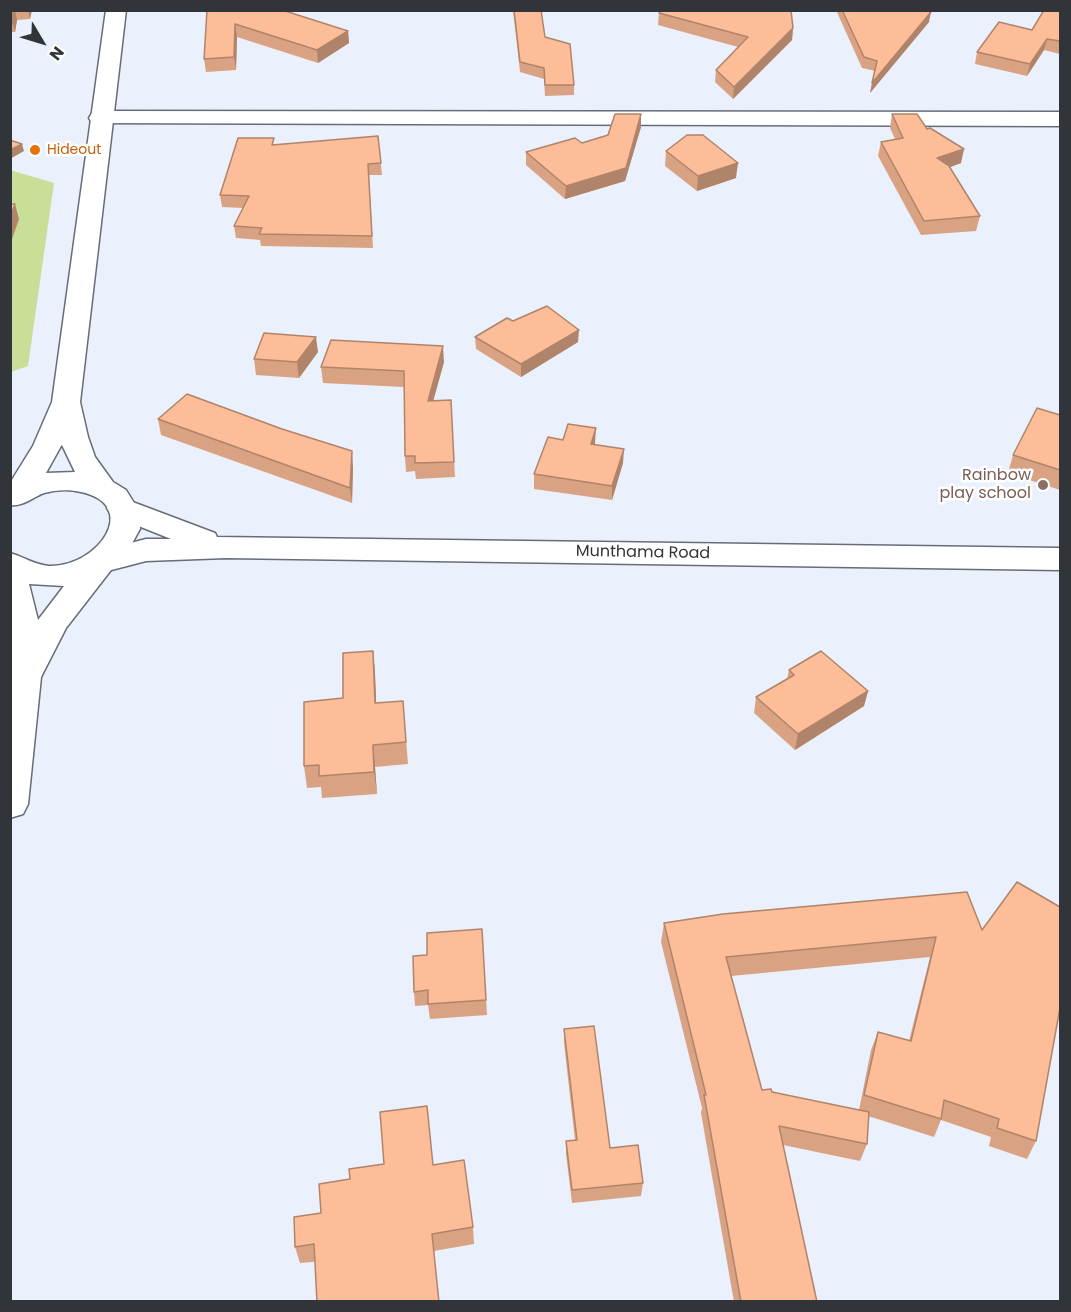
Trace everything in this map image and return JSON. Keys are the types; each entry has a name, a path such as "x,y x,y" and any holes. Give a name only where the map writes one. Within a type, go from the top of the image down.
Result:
{"street":[{"path":"27,675 53,622 100,562 110,554 122,536 124,517 78,454 71,438 66,402 100,118 116,10"},
{"path":"100,118 1060,119"},
{"path":"14,494 47,446 66,402"},
{"name":"Munthama Road","path":"14,494 55,479 79,480 156,523 226,547"},
{"name":"Munthama Road","path":"10,564 26,573 51,577 78,573 100,562 146,550 226,547 1060,559"},
{"path":"10,572 19,596 27,675 10,804"}],"green space":[{"path":"10,170 54,183 28,366 11,372"}],"building":[{"path":"207,10 282,10 348,31 317,50 235,24 234,57 204,59"},
{"path":"514,10 541,10 545,37 570,44 574,85 545,85 544,68 520,62"},
{"path":"661,10 791,10 793,28 734,87 716,70 748,37 659,13"},
{"path":"842,10 923,10 931,12 872,83 877,61 864,57"},
{"path":"1044,10 1060,10 1060,41 1047,39 1030,64 977,52 999,22 1032,30"},
{"path":"615,114 641,114 626,168 566,186 526,152 575,138 582,143 608,135"},
{"path":"892,114 917,114 927,129 930,128 964,149 937,158 949,166 980,216 924,221 881,142 903,138"},
{"path":"687,135 703,135 738,163 698,176 666,151"},
{"path":"378,136 381,163 368,164 372,236 259,234 262,228 234,226 249,196 220,195 238,138 274,138 272,145"},
{"path":"10,140 22,144 10,150"},
{"path":"10,204 15,204 10,218"},
{"path":"547,306 579,330 521,364 475,337 507,318 513,321"},
{"path":"264,333 316,337 297,362 254,359"},
{"path":"331,340 443,346 428,401 451,400 454,462 415,463 415,456 405,456 404,371 321,367"},
{"path":"187,394 282,429 352,451 350,488 158,419"},
{"path":"1037,408 1060,415 1060,470 1013,455"},
{"path":"568,424 596,428 591,444 624,449 612,486 534,474 548,437 563,440"},
{"path":"373,651 375,703 403,701 406,742 373,745 374,772 319,776 319,765 304,766 304,702 343,698 343,653"},
{"path":"821,651 868,691 798,734 756,697 794,675 789,670"},
{"path":"1017,882 1060,907 1060,1008 1036,1141 997,1128 999,1119 944,1100 941,1119 864,1095 878,1032 911,1041 936,937 726,957 762,1090 771,1089 772,1092 869,1112 867,1144 779,1126 817,1302 741,1302 704,1095 706,1095 664,923 723,914 967,892 982,930"},
{"path":"482,929 486,1000 428,1004 428,990 414,992 413,956 427,955 427,933"},
{"path":"594,1026 610,1148 638,1145 643,1183 572,1190 566,1141 577,1140 564,1029"},
{"path":"427,1106 433,1165 464,1160 473,1227 432,1234 439,1302 317,1302 314,1244 295,1247 294,1217 321,1213 319,1184 350,1179 349,1169 384,1164 380,1112"}],"place":[{"name":"Hideout","path":"35,150"},
{"name":"Rainbow play school","path":"1043,485"}]}
